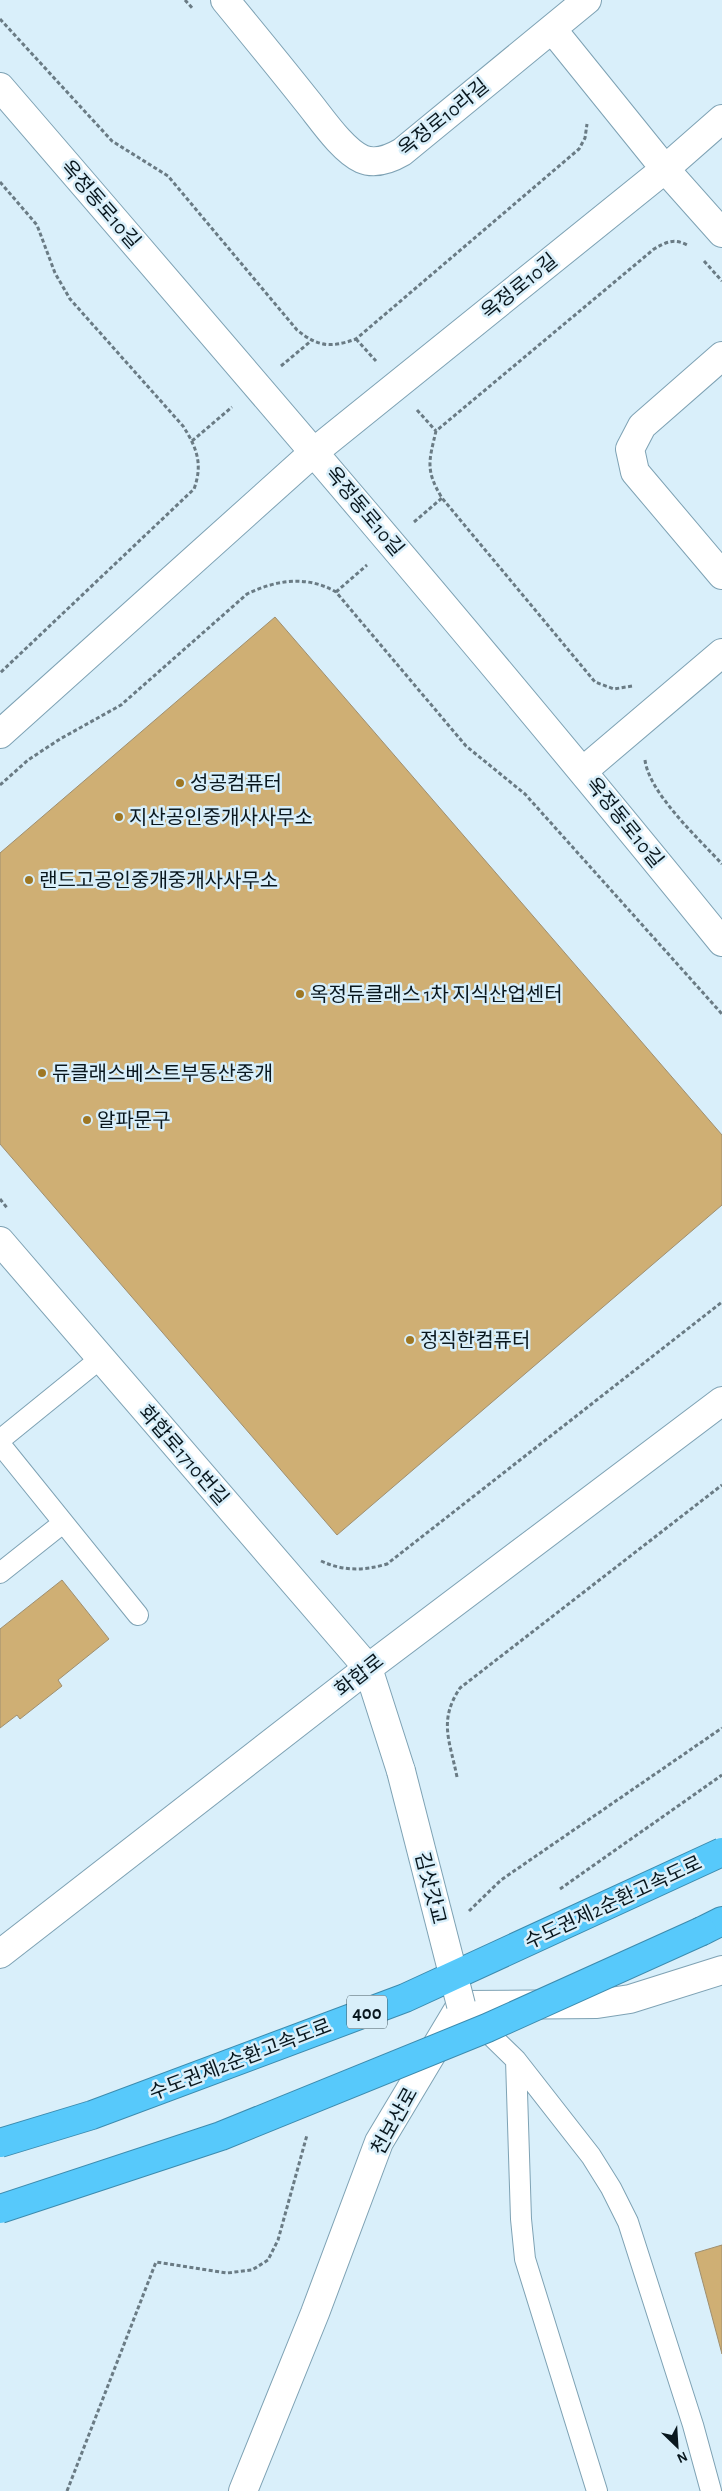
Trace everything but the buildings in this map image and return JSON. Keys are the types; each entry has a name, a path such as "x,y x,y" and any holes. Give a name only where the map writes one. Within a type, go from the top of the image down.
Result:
{"highway":[{"name":"수도권제2순환고속도로","path":"0,2143 92,2115 404,1998 722,1852"},
{"path":"0,2209 221,2136 487,2028 712,1926"}],"street":[{"name":"옥정로10라길","path":"225,0 351,152 363,159 377,162 390,159 402,152 586,0"},
{"path":"552,29 665,169 722,233"},
{"name":"옥정동로10길","path":"0,87 314,452 583,771 722,942"},
{"name":"옥정로10길","path":"0,734 314,452 665,169 722,119"},
{"path":"722,356 642,426 630,449 635,472 722,575"},
{"path":"583,771 722,653"},
{"name":"화합로1710번길","path":"0,1242 368,1668"},
{"name":"화합로","path":"0,1954 368,1668 722,1400"},
{"name":"김삿갓교","path":"368,1668 401,1772 461,2005"},
{"path":"461,2005 597,2004 630,1999 722,1970"},
{"name":"천보산로","path":"243,2491 315,2313 379,2142 461,2005"}],"lane":[{"path":"101,1358 0,1442 138,1615"},
{"path":"0,1573 63,1523"},
{"path":"461,2005 516,2060 591,2156 628,2222 693,2425 711,2491"},
{"path":"516,2060 521,2220 525,2258 597,2491"}],"path":[{"path":"0,182 37,225 55,273 70,299 183,426 197,454 199,474 194,489 0,673"},
{"path":"639,682 631,686 614,689 595,682 442,498 433,483 428,464 436,431 638,261 666,242 678,240 690,247"},
{"path":"703,260 722,281"},
{"path":"0,785 28,760 60,739 121,705 247,594 264,586 294,580 322,584 336,592 466,746 525,794 722,1014"},
{"path":"647,757 645,760 646,773 660,794 722,864"},
{"path":"0,1199 13,1214"},
{"path":"315,1559 332,1566 350,1570 368,1570 387,1564 722,1302"},
{"path":"457,1777 446,1722 451,1702 460,1688 722,1485"},
{"path":"555,1892 722,1775"}],"place":[{"name":"성공컴퓨터","path":"180,783"},
{"name":"지산공인중개사사무소","path":"119,817"},
{"name":"랜드고공인중개중개사사무소","path":"29,880"},
{"name":"옥정듀클래스 1차 지식산업센터","path":"300,994"},
{"name":"듀클래스베스트부동산중개","path":"42,1073"},
{"name":"알파문구","path":"87,1120"},
{"name":"정직한컴퓨터","path":"410,1340"}]}
